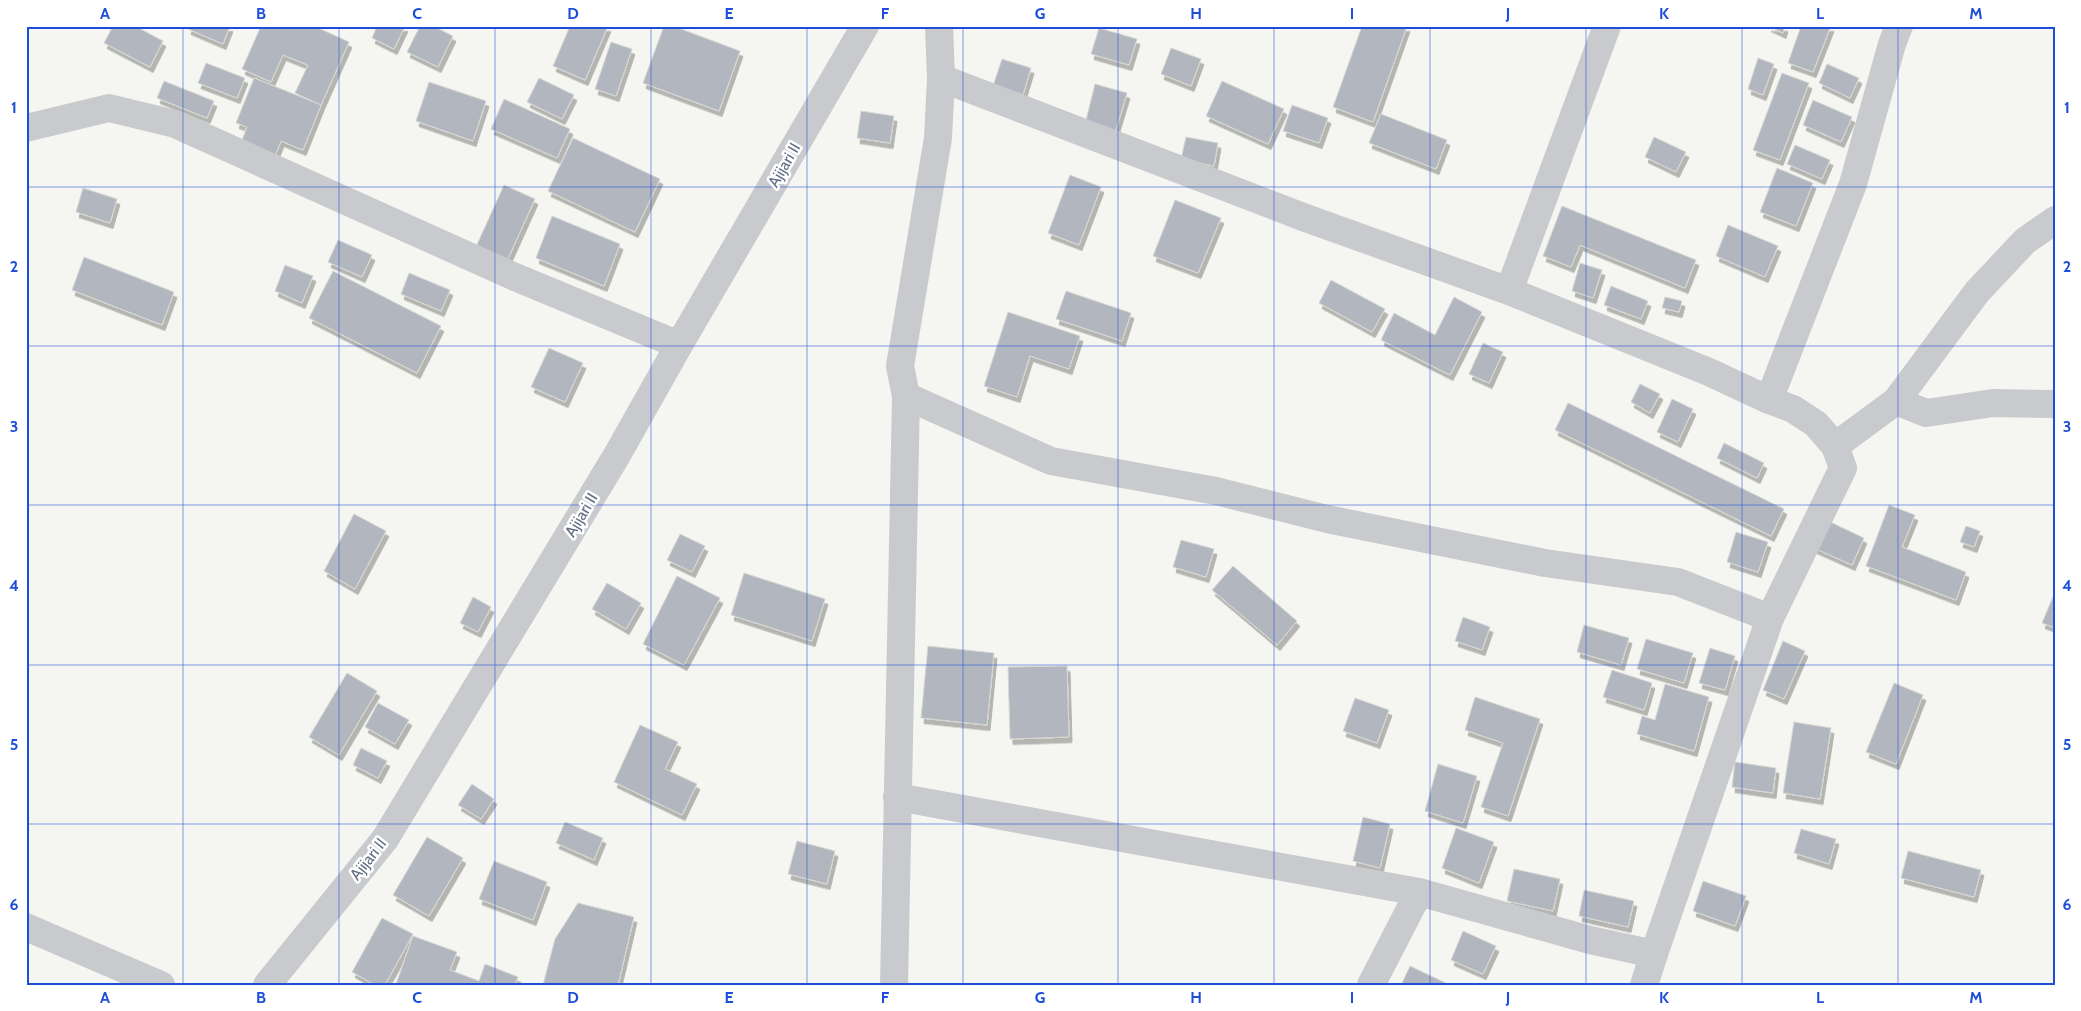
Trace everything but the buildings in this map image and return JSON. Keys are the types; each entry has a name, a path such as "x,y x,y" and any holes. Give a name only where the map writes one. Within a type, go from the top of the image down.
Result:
{"street":[{"path":"894,985 906,396 900,366 938,138 941,78 939,26"},
{"path":"1509,291 1607,26"},
{"path":"1768,400 1853,184 1898,26"},
{"name":"Ajijari II","path":"267,985 385,838 617,455 855,29"},
{"path":"941,78 1303,217 1509,291 1709,372 1768,400 1793,409 1816,424 1835,446 1843,468 1770,618 1644,985"},
{"path":"26,128 109,108 175,124 515,277 679,345"},
{"path":"1835,446 1896,401 1977,292 2025,241 2055,220"},
{"path":"906,396 1051,461 1216,491 1327,519 1545,563 1678,582 1770,618"},
{"path":"1896,401 1926,413 1993,402 2055,404"},
{"path":"897,797 1419,892 1590,940 1654,954"},
{"path":"1371,985 1419,892"},
{"path":"26,927 160,985"}]}
